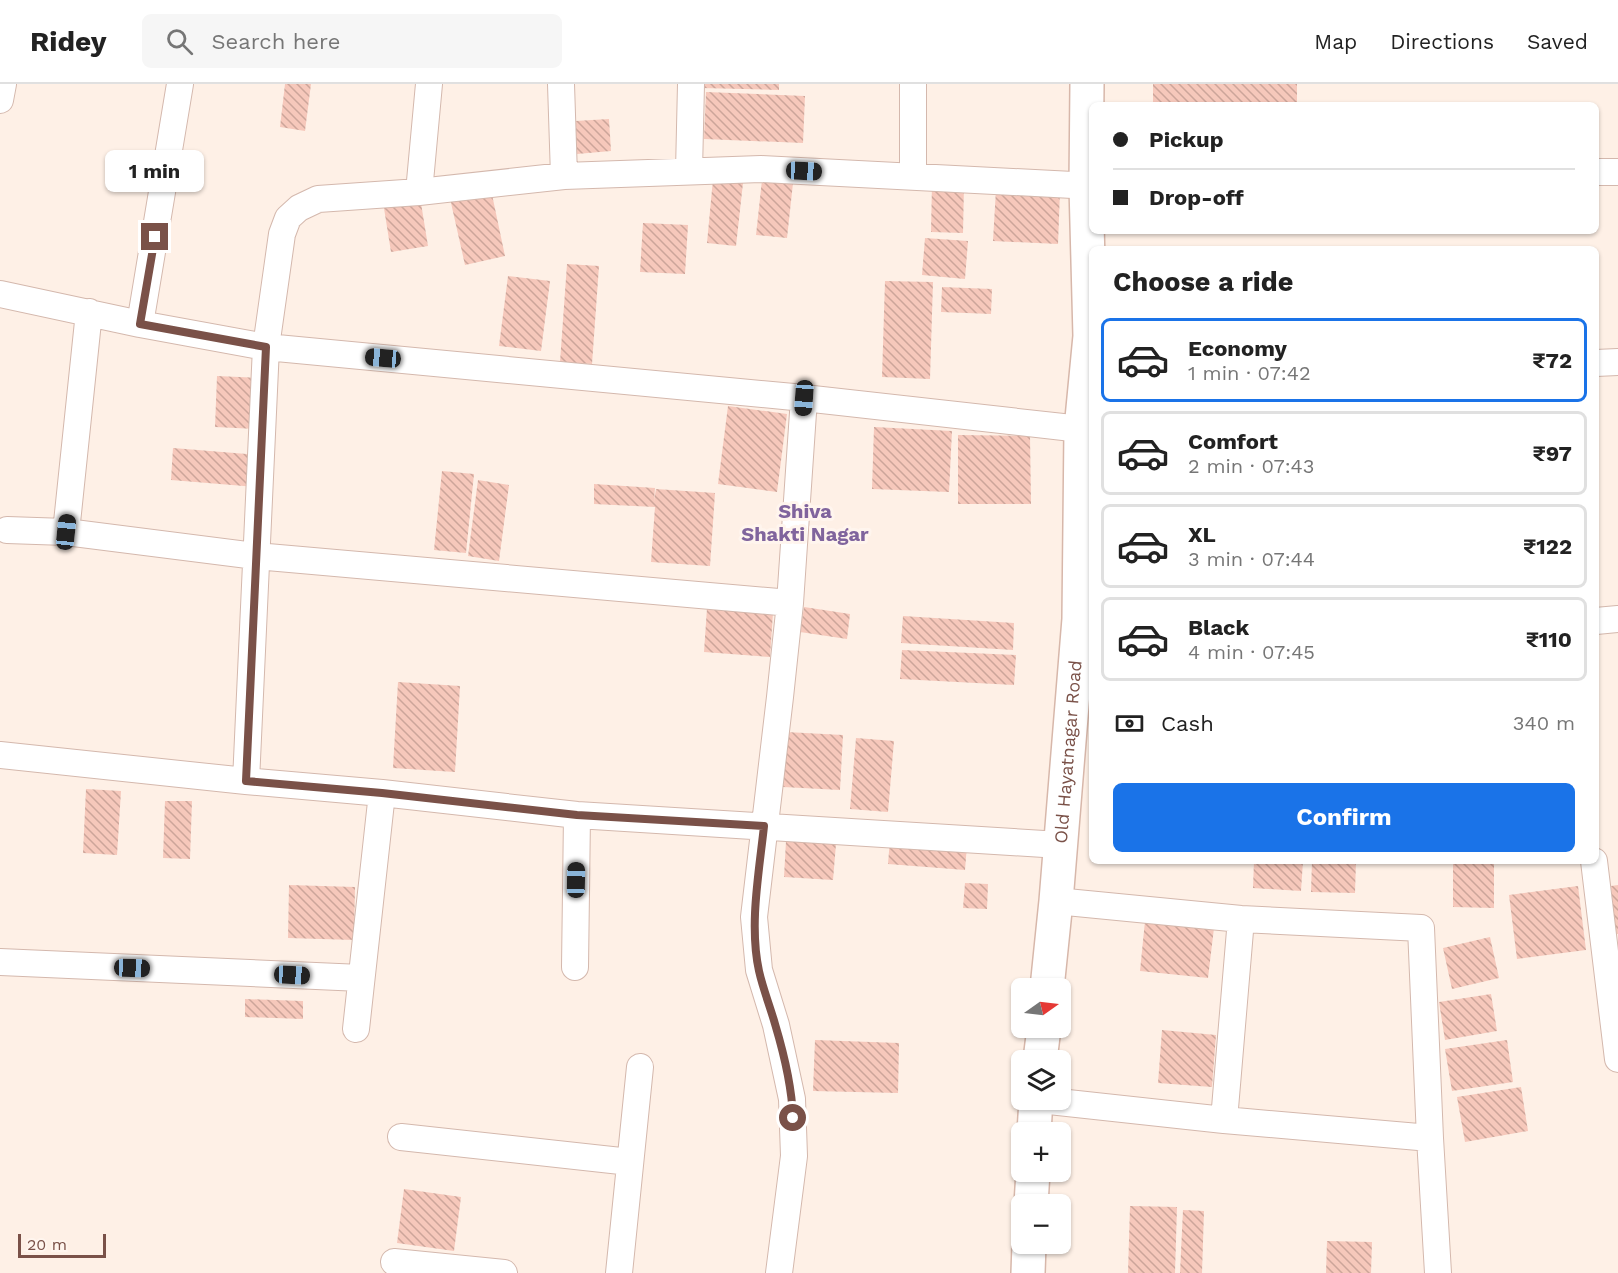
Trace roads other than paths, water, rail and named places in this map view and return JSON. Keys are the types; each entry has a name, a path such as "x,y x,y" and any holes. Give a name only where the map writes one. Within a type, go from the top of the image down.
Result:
{"street":[{"path":"0,100 3,84"},
{"path":"140,324 180,84"},
{"path":"419,192 429,84"},
{"path":"561,84 564,176"},
{"path":"689,171 691,84"},
{"path":"913,84 913,176"},
{"name":"Old Hayatnagar Road","path":"1087,84 1089,186"},
{"path":"246,781 266,347 282,234 288,218 299,208 318,199 419,192 564,176 689,171 761,169 1089,186"},
{"path":"1599,172 1618,172"},
{"path":"0,294 140,324 266,347 804,398 1081,429"},
{"path":"66,532 89,312"},
{"path":"1599,363 1618,362"},
{"name":"Old Hayatnagar Road","path":"1048,978 1079,619 1081,429 1089,377"},
{"path":"779,1273 794,1156 792,1099 776,1025 759,970 754,917 790,603 804,398"},
{"path":"7,530 66,532 256,556 790,603"},
{"path":"1599,621 1618,619"},
{"path":"0,755 577,815 1060,845"},
{"path":"356,1029 382,793"},
{"path":"575,967 577,815"},
{"path":"1595,864 1612,946 1618,1059"},
{"path":"1056,901 1241,919 1421,928 1438,1273"},
{"path":"1224,1120 1241,919"},
{"path":"0,962 361,978"},
{"path":"619,1273 640,1067"},
{"path":"1071,1104 1430,1138"},
{"path":"401,1137 630,1161"},
{"path":"1028,1273 1029,1254"},
{"path":"394,1262 504,1273"}],"district":[{"name":"Shiva Shakti Nagar","path":"805,522"}]}
